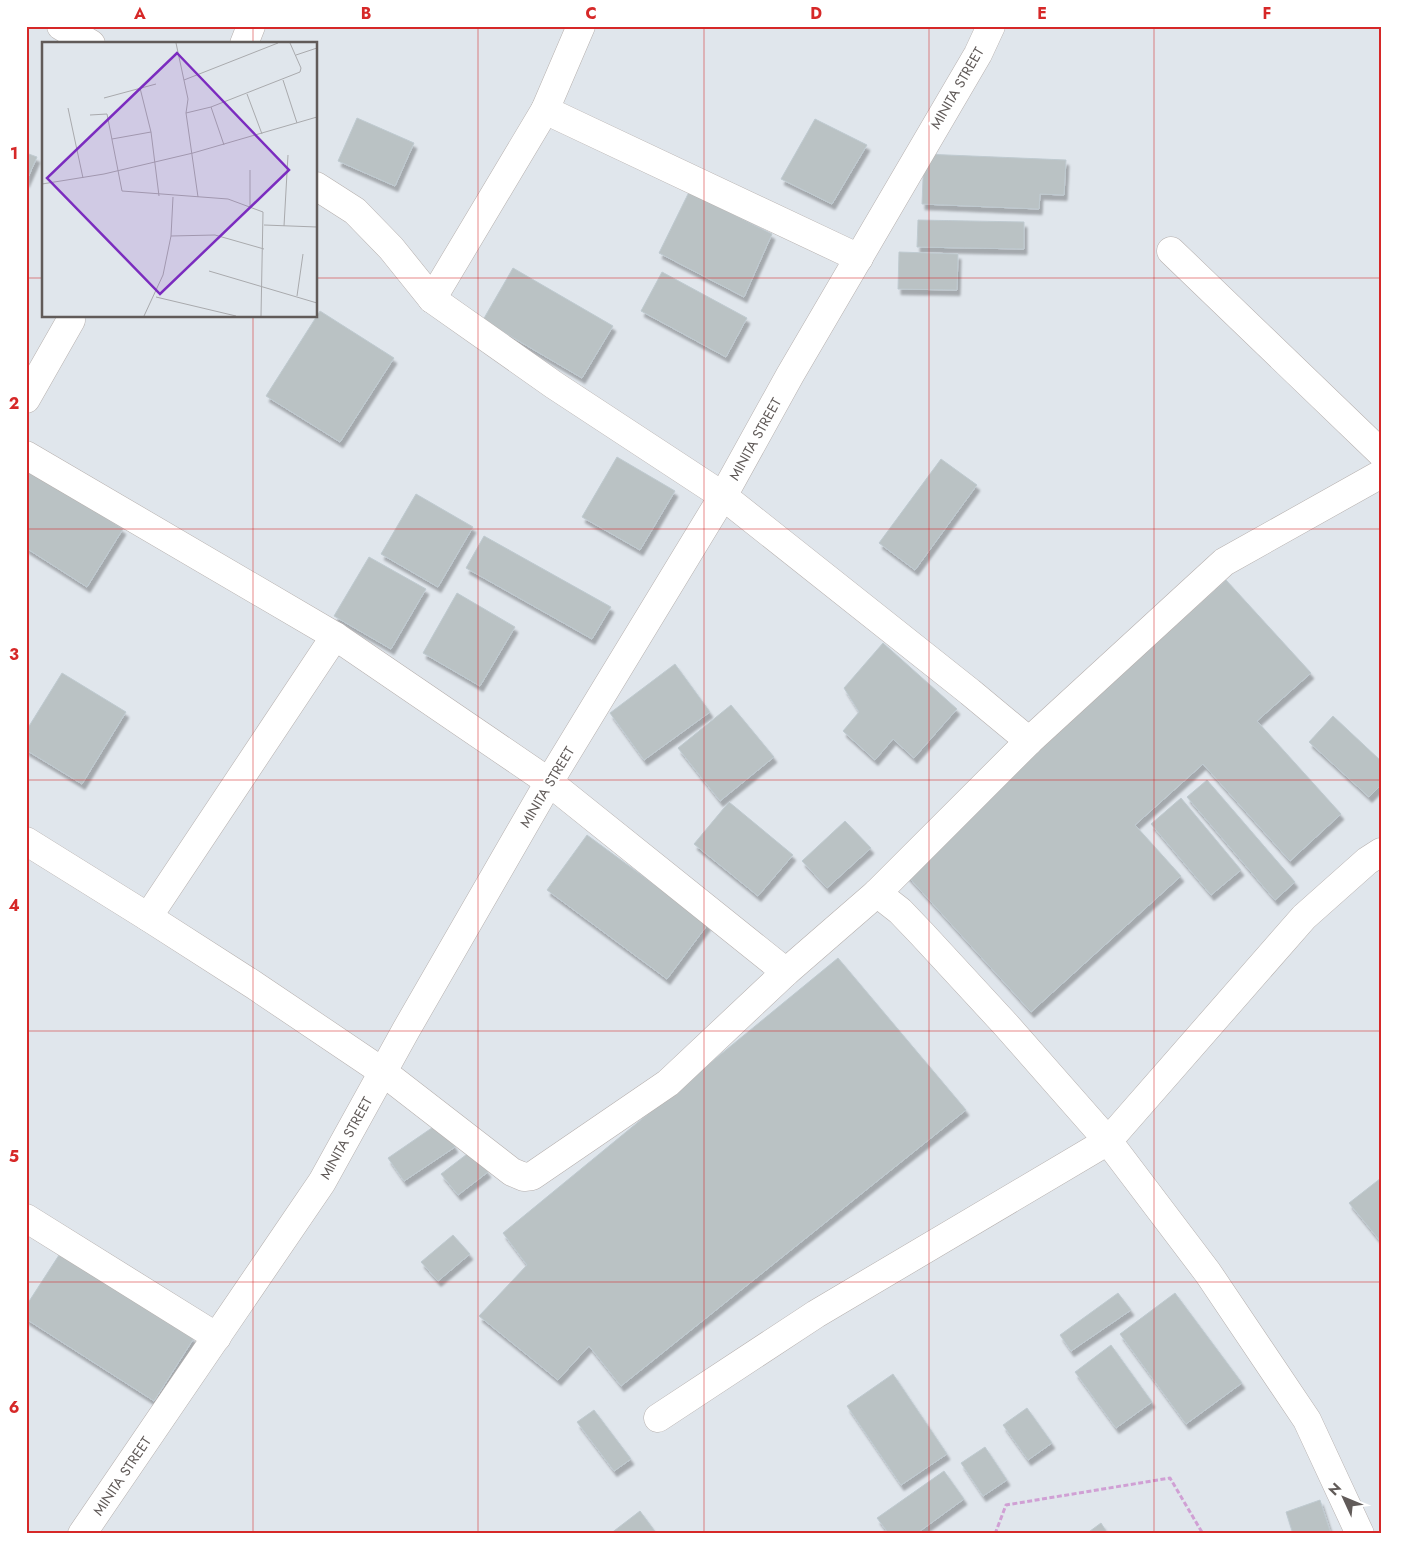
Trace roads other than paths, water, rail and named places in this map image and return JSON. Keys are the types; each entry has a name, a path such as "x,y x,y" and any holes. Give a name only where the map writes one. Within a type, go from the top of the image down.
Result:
{"street":[{"path":"61,26 88,42"},
{"path":"245,42 251,26"},
{"path":"432,299 545,110 581,26"},
{"name":"MINITA STREET","path":"82,1534 322,1182 549,782 722,496 858,258 978,54 991,26"},
{"path":"545,110 858,258"},
{"path":"318,187 355,211 392,248 432,299 554,385 722,496 1029,741"},
{"path":"1171,251 1381,454"},
{"path":"26,398 72,320"},
{"path":"26,455 335,636 549,782 786,972"},
{"path":"26,841 254,985 383,1072 512,1172 524,1177 532,1176 668,1083 786,972 877,894 1029,741 1224,562 1381,474"},
{"path":"148,917 335,636"},
{"path":"658,1418 816,1314 1108,1141 1304,917 1367,861 1381,852"},
{"path":"877,894 900,911 922,934 1006,1025 1108,1141 1208,1273 1307,1420 1360,1534"},
{"path":"26,1218 217,1337"}]}
